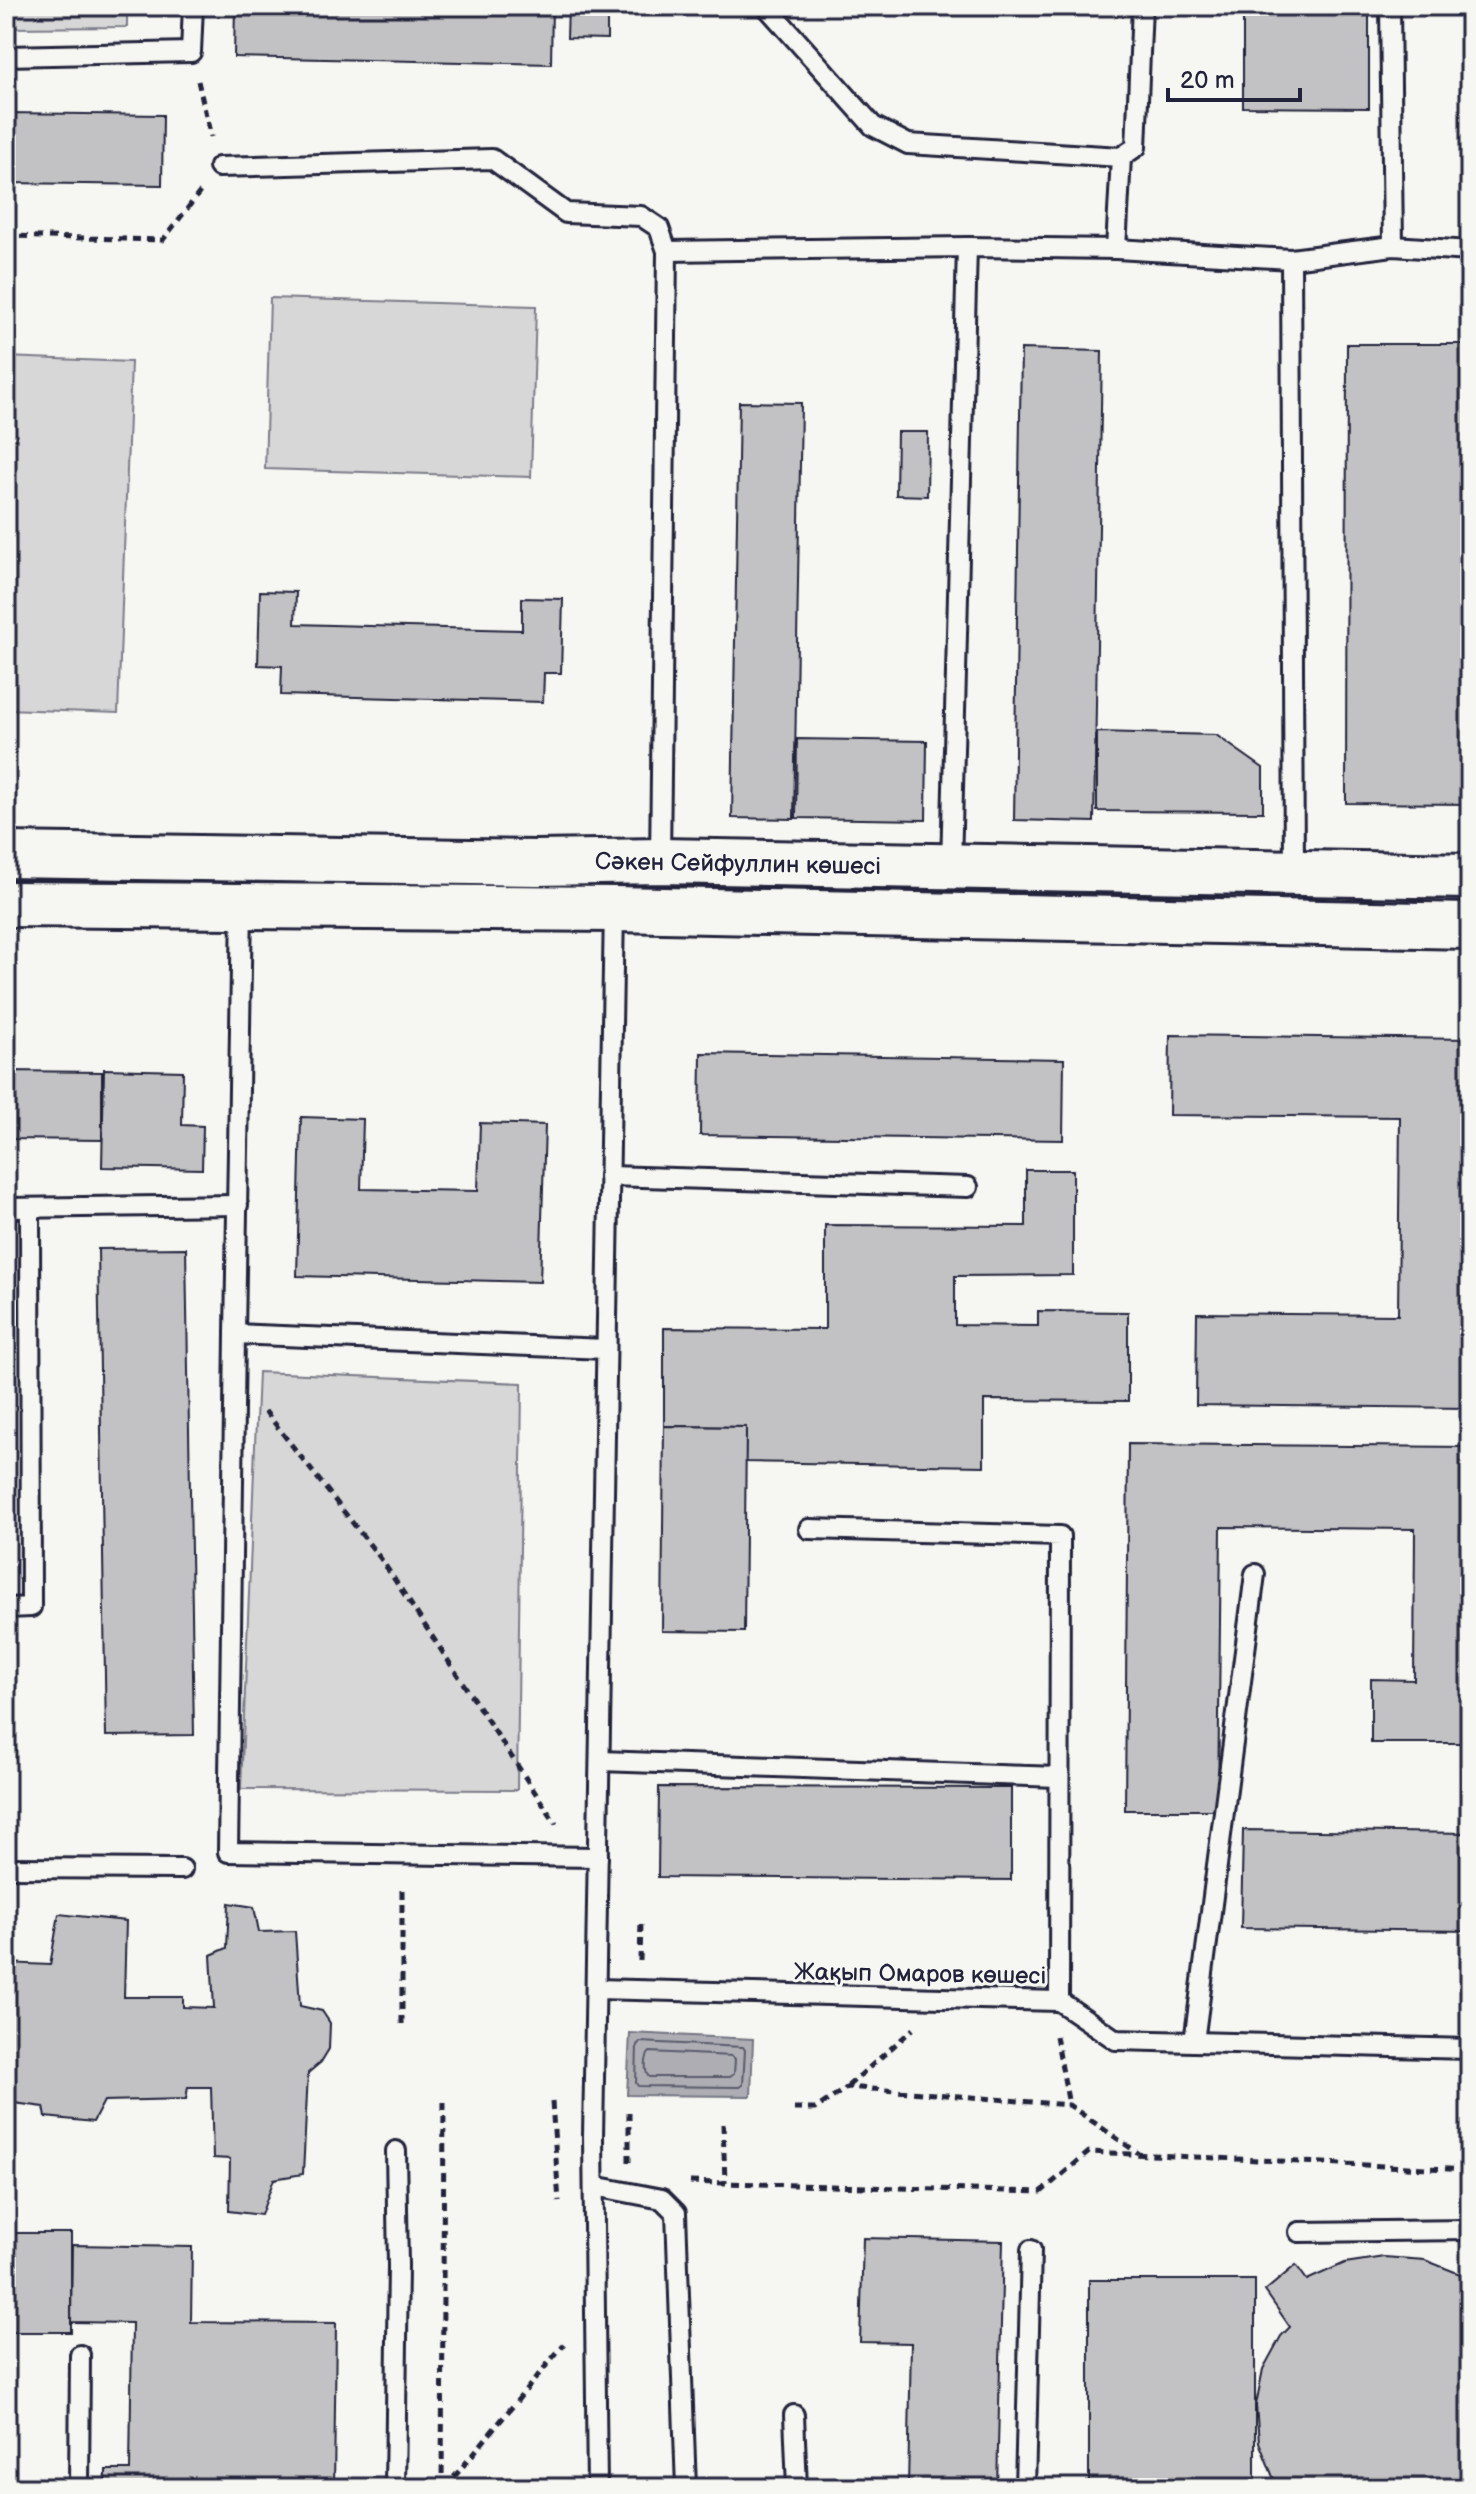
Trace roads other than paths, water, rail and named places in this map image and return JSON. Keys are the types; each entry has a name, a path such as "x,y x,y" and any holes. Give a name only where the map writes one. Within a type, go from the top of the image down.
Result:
{"main road":[{"name":"Сәкен Сейфуллин көшесі","path":"6,855 537,863 660,861 1470,876"},
{"name":"Сәкен Сейфуллин көшесі","path":"6,904 614,909 1470,926"}],"lane":[{"path":"6,56 191,52 193,6"},
{"path":"766,6 873,126 908,144 1121,157 1136,147 1142,6"},
{"path":"1390,6 1393,246"},
{"path":"1116,249 1121,157"},
{"path":"219,167 492,159 566,213 641,216 659,228 667,251 660,861"},
{"path":"667,251 967,247 1116,249 1291,259 1393,246 1470,251"},
{"path":"951,866 967,247"},
{"path":"1291,259 1294,872"},
{"path":"242,906 228,1852 598,1857"},
{"path":"597,2488 596,1989 614,909"},
{"path":"609,1176 968,1187"},
{"path":"6,1208 238,1205"},
{"path":"6,1608 31,1607 30,1208"},
{"path":"235,1334 606,1349"},
{"path":"809,1529 1060,1536 1059,2001"},
{"path":"1194,2042 1255,1574"},
{"path":"600,1761 1059,1777"},
{"path":"6,1868 182,1869"},
{"name":"Жақып Омаров көшесі","path":"596,1989 1059,2001 1116,2040 1470,2049"},
{"path":"395,2488 396,2151"},
{"path":"594,2186 662,2199 676,2213 686,2488"},
{"path":"1299,2232 1470,2230"},
{"path":"1025,2488 1031,2250"},
{"path":"79,2488 80,2355"},
{"path":"794,2415 797,2488"}],"water":[{"path":"630,2033 753,2039 751,2096 627,2095"}]}
